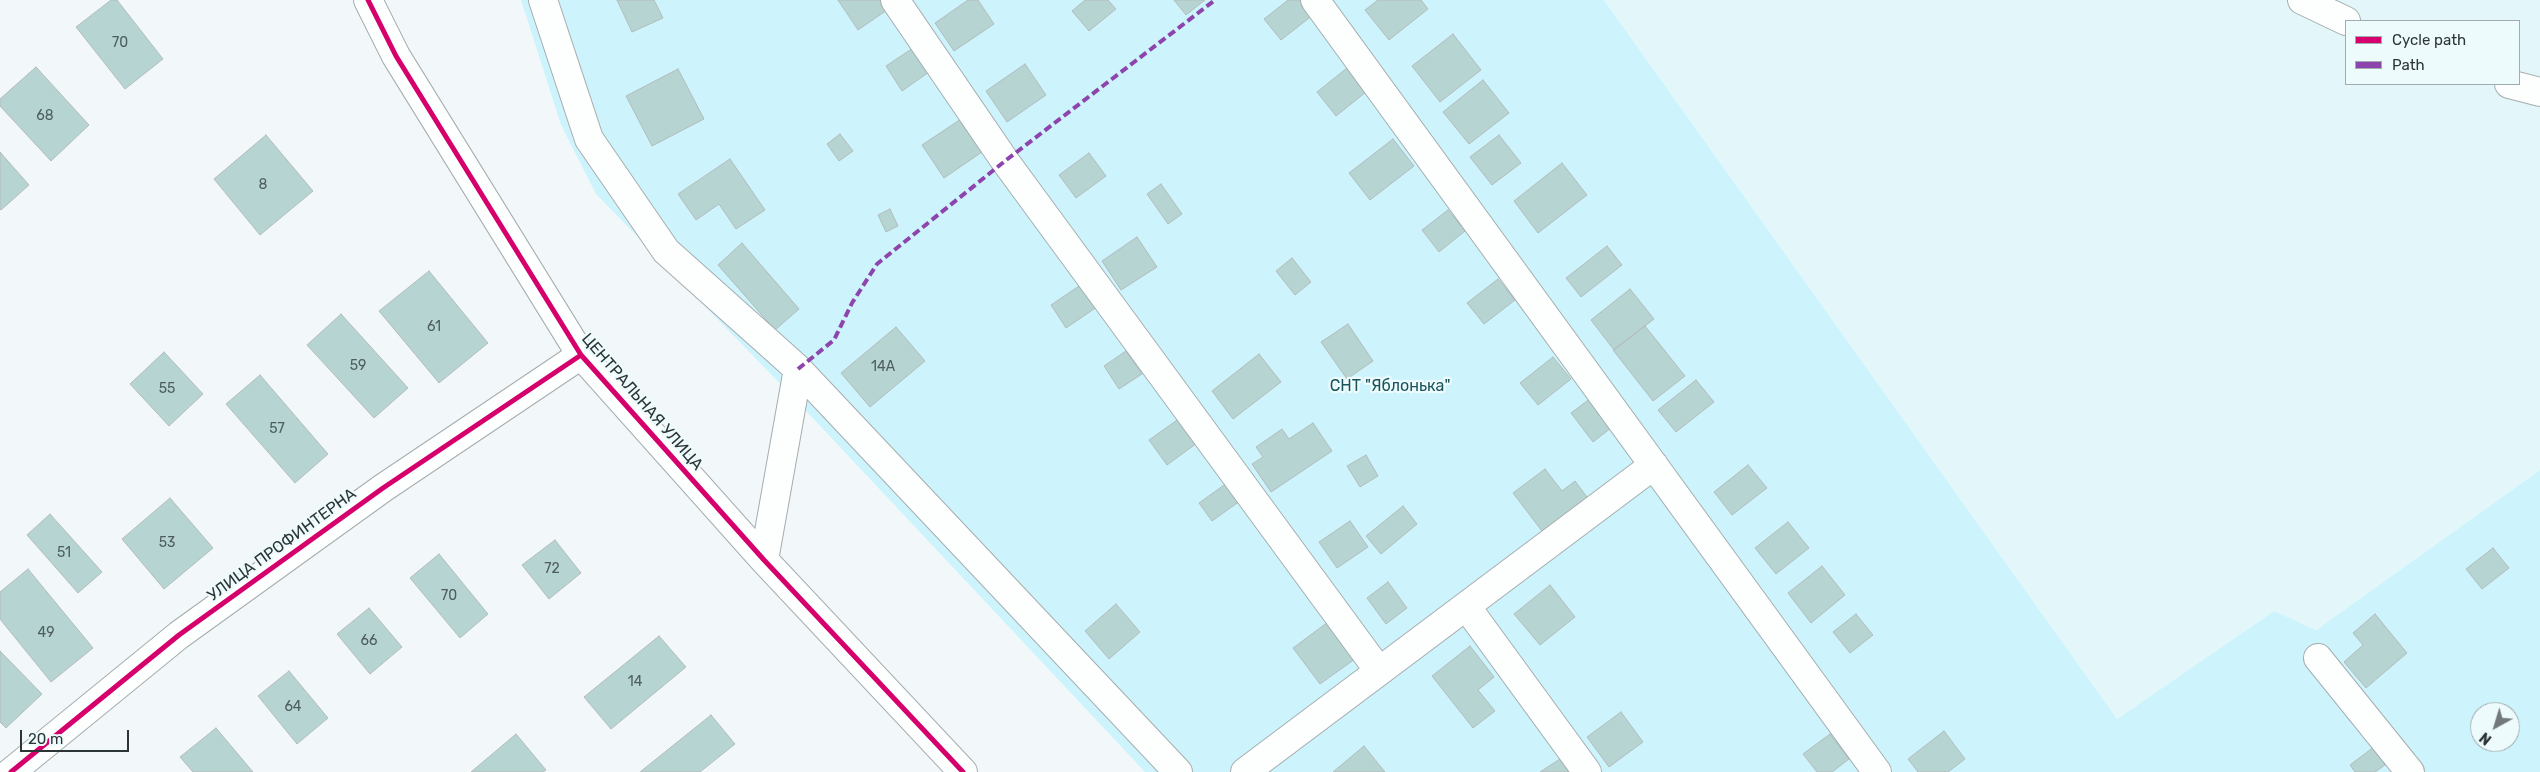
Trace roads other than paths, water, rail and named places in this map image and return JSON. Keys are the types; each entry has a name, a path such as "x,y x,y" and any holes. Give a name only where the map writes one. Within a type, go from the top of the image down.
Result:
{"street":[{"name":"ЦЕНТРАЛЬНАЯ УЛИЦА","path":"368,0 396,56 581,355 764,560 963,772"},
{"path":"543,0 589,139 666,251 798,369 1178,772"},
{"path":"895,0 1011,169 1379,671"},
{"path":"1315,0 1877,772"},
{"path":"2302,0 2345,21"},
{"path":"2513,85 2540,92"},
{"name":"УЛИЦА ПРОФИНТЕРНА","path":"11,772 179,634 383,488 581,355"},
{"path":"764,560 798,369"},
{"path":"1245,772 1654,465"},
{"path":"1466,606 1587,772"},
{"path":"2318,658 2410,772"}],"park label":[{"name":"СНТ \"Яблонька\"","path":"1390,386"}]}
